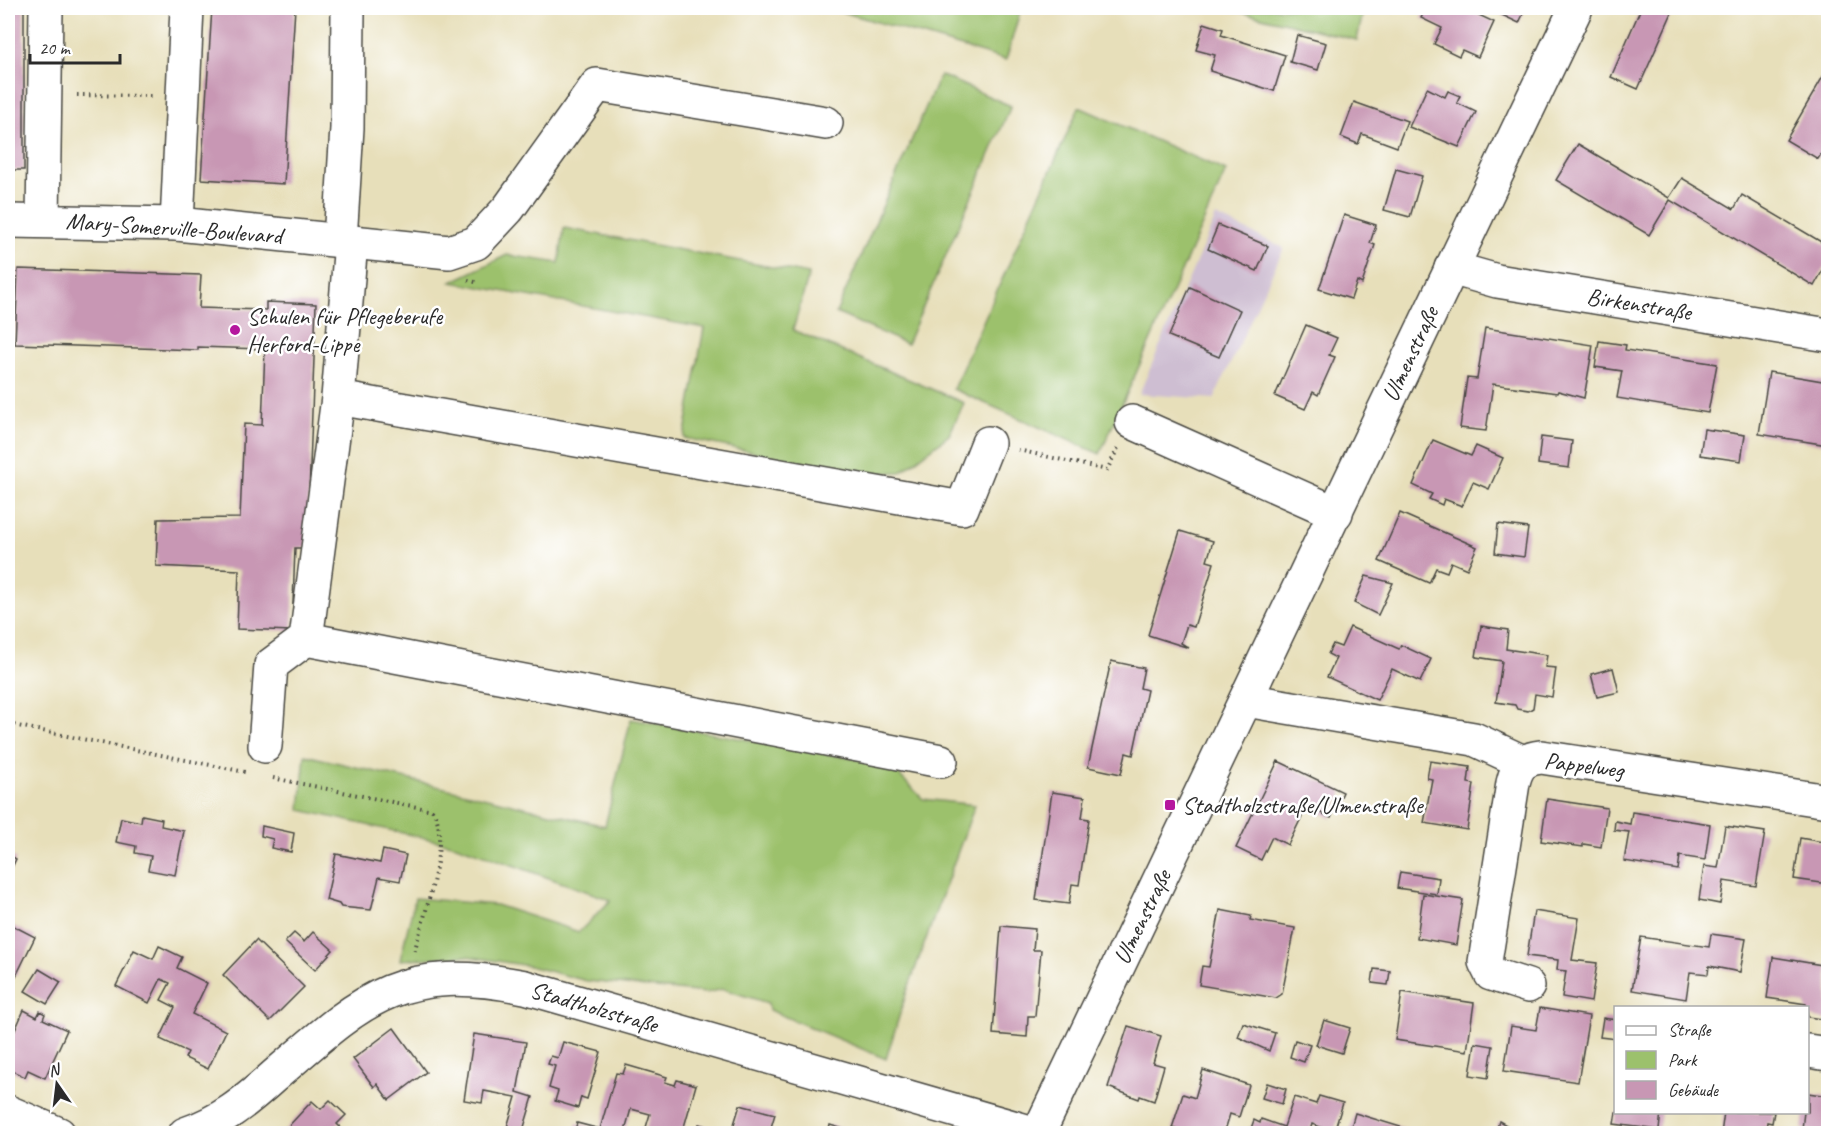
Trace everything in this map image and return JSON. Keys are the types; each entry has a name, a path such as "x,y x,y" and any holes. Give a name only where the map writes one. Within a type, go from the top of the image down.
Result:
{"street":[{"path":"43,220 46,8"},
{"path":"177,224 187,8"},
{"path":"257,759 271,665 306,639 338,398 345,241 348,8"},
{"name":"Ulmenstraße","path":"1038,1134 1576,8"},
{"name":"Mary-Somerville-Boulevard","path":"8,221 177,224 345,241 435,253 456,250 476,243 508,209 597,85 826,123"},
{"name":"Birkenstraße","path":"1450,268 1497,281 1828,335"},
{"path":"338,398 962,508 988,443"},
{"path":"1132,422 1336,513"},
{"path":"306,639 941,762"},
{"path":"1246,700 1474,739 1523,762"},
{"name":"Pappelweg","path":"1527,986 1491,974 1485,962 1513,783 1516,769 1523,762 1541,757 1828,801"},
{"name":"Stadtholzstraße","path":"185,1134 207,1126 235,1110 322,1033 358,1006 416,982 453,979 487,980 525,987 1038,1134"},
{"path":"1809,1051 1828,1054"},
{"path":"8,1112 59,1134"}],"path":[{"path":"43,95 183,96"},
{"path":"988,443 1107,470 1132,422"},
{"path":"8,724 257,759"},
{"path":"272,777 432,810 438,816 440,847 413,958 416,982"}],"shaded area":[{"path":"1216,216 1284,248 1214,399 1139,394"}],"green space":[{"path":"829,8 1021,8 1006,60"},
{"path":"1224,8 1364,8 1357,40"},
{"path":"940,75 1011,106 907,344 836,313"},
{"path":"1079,107 1226,171 1100,454 953,389"},
{"path":"564,228 809,274 793,330 964,403 949,435 901,472 860,474 684,438 704,328 451,282 507,255 559,263"},
{"path":"631,719 889,765 923,799 975,805 906,994 886,1059 769,1010 768,1003 723,989 706,993 587,981 529,966 466,956 400,960 415,898 496,905 579,932 611,900 456,845 300,810 305,755 605,826"}],"building":[{"path":"8,8 24,8 24,170 8,170"},
{"path":"212,8 295,8 284,184 201,179"},
{"path":"1426,8 1464,8 1494,22 1478,57 1462,50 1459,56 1434,44 1442,28 1421,18"},
{"path":"1487,8 1526,8 1519,23"},
{"path":"1641,8 1674,8 1638,89 1611,77"},
{"path":"1204,23 1223,29 1221,35 1285,55 1274,91 1210,71 1215,55 1196,50"},
{"path":"1297,35 1326,43 1318,70 1290,62"},
{"path":"1828,68 1828,143 1818,159 1786,140"},
{"path":"1427,88 1445,97 1448,91 1460,96 1457,103 1476,112 1459,147 1409,127"},
{"path":"1354,102 1407,121 1397,147 1362,134 1358,144 1341,137"},
{"path":"1578,144 1669,198 1682,178 1734,209 1742,195 1828,246 1828,261 1814,286 1670,200 1649,235 1556,180"},
{"path":"1396,169 1422,176 1410,217 1384,210"},
{"path":"1344,215 1376,225 1370,243 1375,245 1362,284 1357,281 1351,299 1319,289"},
{"path":"1218,225 1268,246 1257,271 1208,249"},
{"path":"18,269 201,275 199,308 266,310 266,302 316,304 307,548 295,548 292,631 237,629 239,570 156,566 158,519 240,518 244,424 262,425 265,349 198,347 198,350 15,344"},
{"path":"1190,287 1240,310 1219,357 1169,336"},
{"path":"1306,325 1337,338 1329,355 1335,357 1318,395 1313,392 1305,409 1275,396"},
{"path":"1485,328 1593,345 1584,398 1558,391 1557,393 1493,384 1486,431 1460,428 1467,378 1477,379"},
{"path":"1599,341 1626,345 1625,350 1717,364 1708,413 1617,398 1622,371 1595,367"},
{"path":"1769,372 1828,382 1828,445 1759,434"},
{"path":"1704,429 1745,435 1741,461 1700,455"},
{"path":"1541,437 1572,441 1569,468 1538,464"},
{"path":"1433,440 1471,456 1476,446 1503,458 1489,489 1473,482 1462,506 1444,499 1442,505 1429,499 1432,494 1413,485"},
{"path":"1400,513 1477,547 1467,569 1451,562 1447,572 1436,568 1429,583 1379,561"},
{"path":"1498,524 1528,528 1524,557 1495,553"},
{"path":"1180,531 1213,541 1207,561 1214,563 1194,627 1187,625 1181,643 1189,648 1148,635"},
{"path":"1366,576 1393,583 1378,615 1354,603"},
{"path":"1481,626 1508,630 1506,649 1547,655 1545,667 1556,668 1552,697 1535,694 1533,708 1528,711 1517,709 1515,705 1496,702 1502,661 1476,657"},
{"path":"1350,627 1399,649 1401,645 1431,659 1420,682 1392,669 1377,700 1327,677 1336,658 1328,654 1333,644 1341,647"},
{"path":"1111,661 1144,668 1140,688 1147,690 1133,755 1126,753 1121,774 1088,767"},
{"path":"1613,668 1619,692 1597,697 1591,674"},
{"path":"1278,761 1343,792 1331,818 1307,806 1288,845 1272,837 1261,860 1236,848"},
{"path":"1430,761 1470,767 1468,783 1474,784 1467,830 1424,823 1432,779 1427,778"},
{"path":"1052,792 1085,797 1082,818 1089,819 1079,885 1072,884 1069,904 1036,900"},
{"path":"1547,799 1607,808 1601,847 1541,841"},
{"path":"1632,812 1710,824 1705,860 1680,856 1678,870 1624,861 1629,832 1614,830 1615,821 1630,824"},
{"path":"142,815 162,819 161,826 184,831 175,875 148,870 151,856 135,853 136,846 116,842 121,818 141,822"},
{"path":"262,826 294,833 291,852 271,848 273,839 261,836"},
{"path":"1725,826 1765,832 1756,886 1724,881 1720,904 1699,900 1704,866 1718,868"},
{"path":"1800,838 1828,843 1828,884 1794,879"},
{"path":"383,850 406,855 400,881 379,877 371,910 341,907 339,904 326,900 336,854 380,863"},
{"path":"8,854 16,859 8,876"},
{"path":"1400,872 1439,878 1437,894 1397,888"},
{"path":"1423,894 1463,900 1456,945 1417,938"},
{"path":"1220,910 1251,916 1250,920 1295,928 1282,994 1276,998 1199,985 1202,966 1209,967"},
{"path":"1534,911 1579,918 1572,960 1597,963 1591,1002 1562,997 1566,971 1557,970 1558,960 1527,956"},
{"path":"8,923 35,937 16,976 8,972"},
{"path":"1001,926 1035,929 1033,950 1041,950 1035,1016 1028,1016 1027,1037 993,1034"},
{"path":"313,932 333,950 315,970 285,942 294,933 304,942"},
{"path":"1711,934 1746,939 1740,972 1709,966 1708,974 1690,972 1686,999 1632,990 1641,937 1709,947"},
{"path":"256,940 304,987 270,1021 223,975"},
{"path":"159,946 182,957 177,968 207,983 192,1014 226,1031 208,1069 185,1058 188,1052 160,1039 175,1007 161,1000 170,983 161,979 149,1003 116,986 134,950 153,959"},
{"path":"1773,957 1828,966 1828,1020 1809,1017 1809,1006 1806,1004 1767,998"},
{"path":"39,969 61,982 47,1004 25,991"},
{"path":"1374,969 1390,971 1388,985 1372,983"},
{"path":"1402,992 1474,1003 1467,1051 1395,1040"},
{"path":"1540,1008 1589,1016 1578,1082 1504,1071 1511,1026 1536,1030"},
{"path":"24,1010 37,1017 40,1011 45,1014 43,1019 67,1030 45,1078 28,1070 25,1077 8,1069 11,1062 8,1061 8,1046"},
{"path":"1603,1018 1614,1020 1614,1039 1600,1037"},
{"path":"1324,1020 1350,1028 1342,1053 1316,1045"},
{"path":"1243,1023 1275,1033 1269,1051 1238,1037"},
{"path":"1128,1026 1161,1036 1153,1063 1164,1066 1154,1101 1140,1096 1139,1099 1108,1087"},
{"path":"394,1028 426,1072 389,1100 377,1084 374,1087 353,1059"},
{"path":"474,1034 526,1042 517,1092 533,1097 522,1134 505,1134 516,1097 484,1091 482,1103 464,1100"},
{"path":"1295,1040 1310,1045 1304,1062 1290,1057"},
{"path":"563,1042 601,1052 587,1099 581,1097 578,1108 555,1101 558,1091 549,1088 555,1066 548,1064 551,1056 558,1058"},
{"path":"1475,1043 1493,1046 1488,1078 1470,1075"},
{"path":"626,1065 667,1077 665,1082 675,1085 677,1080 696,1085 682,1134 644,1134 650,1114 631,1109 624,1134 574,1134 577,1123 600,1129 616,1073 623,1074"},
{"path":"1203,1070 1249,1085 1239,1117 1230,1114 1224,1134 1190,1134 1172,1128 1183,1094 1195,1098"},
{"path":"1267,1083 1286,1089 1282,1104 1262,1098"},
{"path":"1809,1093 1828,1096 1828,1134 1802,1129 1804,1114 1809,1114"},
{"path":"1319,1096 1343,1103 1334,1132 1312,1124 1309,1134 1249,1134 1254,1120 1260,1123 1261,1119 1284,1127 1294,1097 1316,1104"},
{"path":"330,1100 346,1115 337,1124 347,1134 283,1132 312,1101 321,1109"},
{"path":"740,1105 775,1114 769,1134 731,1134"},
{"path":"1355,1113 1420,1133 1420,1134 1349,1134"},
{"path":"1616,1114 1661,1114 1659,1130 1614,1124"},
{"path":"1724,1114 1774,1114 1772,1123 1767,1122 1765,1134 1721,1134"},
{"path":"1499,1121 1515,1130 1521,1134 1495,1134"},
{"path":"699,1124 714,1128 713,1134 696,1134"},
{"path":"830,1125 857,1133 857,1134 828,1134"}],"place":[{"name":"Schulen für Pflegeberufe Herford-Lippe","path":"235,330"},
{"name":"Stadtholzstraße/Ulmenstraße","path":"1170,805"}]}
